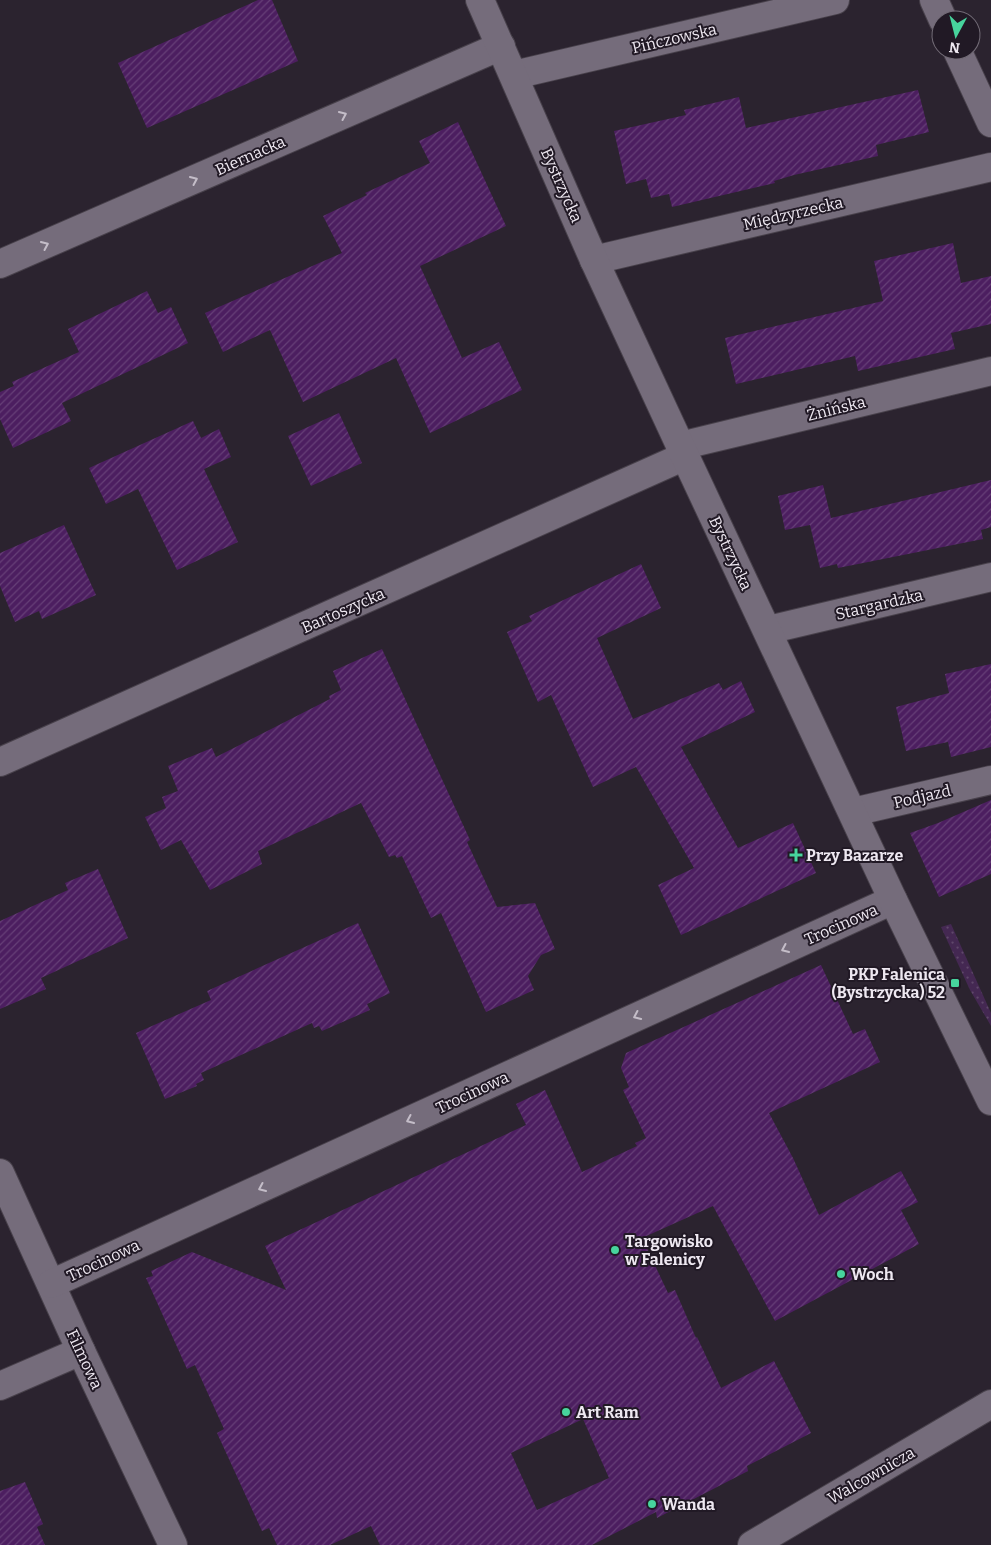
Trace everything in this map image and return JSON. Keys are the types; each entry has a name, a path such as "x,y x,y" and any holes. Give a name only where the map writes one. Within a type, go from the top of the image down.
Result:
{"street":[{"name":"Bystrzycka","path":"480,0 594,260 893,900 991,1102"},
{"name":"Pińczowska","path":"514,75 835,0"},
{"name":"Biernacka","path":"0,264 501,46"},
{"path":"962,60 991,124"},
{"name":"Międzyrzecka","path":"594,260 991,166"},
{"name":"Żnińska","path":"683,451 991,371"},
{"name":"Bartoszycka","path":"0,762 683,451"},
{"name":"Stargardzka","path":"768,630 991,577"},
{"name":"Podjazd","path":"853,812 991,780"},
{"name":"Trocinowa","path":"51,1284 893,900"},
{"name":"Filmowa","path":"0,1172 81,1351 174,1545"},
{"path":"0,1386 81,1351"},
{"name":"Walcownicza","path":"752,1545 991,1404"}],"shaded area":[{"path":"951,924 991,1013 991,1026 970,990 941,927"}],"building":[{"path":"258,0 272,0 298,61 147,128 118,63"},
{"path":"918,90 929,132 876,145 878,156 794,175 774,181 775,183 672,207 669,194 651,198 646,179 626,184 614,131 686,115 684,110 739,97 746,128"},
{"path":"458,122 506,226 420,266 462,358 499,342 522,390 430,433 396,358 303,402 270,330 223,352 205,313 342,253 323,216 367,195 365,193 430,163 419,141"},
{"path":"953,243 961,283 991,276 991,324 951,333 955,349 858,371 855,356 736,384 725,338 883,301 874,261"},
{"path":"147,291 158,313 171,307 188,343 62,403 71,421 13,448 0,419 0,392 14,386 12,382 79,352 68,329"},
{"path":"339,413 362,463 311,486 288,436"},
{"path":"193,421 201,438 219,429 231,457 204,469 238,542 177,570 138,489 106,504 89,468"},
{"path":"991,480 991,527 981,530 983,539 838,568 837,564 820,568 810,525 785,530 778,496 823,485 831,518"},
{"path":"64,525 96,595 42,619 39,611 15,622 0,586 0,553"},
{"path":"641,564 661,608 597,638 633,719 719,683 723,690 741,681 755,712 681,747 738,848 793,823 816,873 681,935 658,885 694,868 636,767 593,787 551,695 538,702 507,632 532,621 529,616"},
{"path":"382,649 470,840 467,842 497,907 535,903 555,949 541,955 528,976 534,990 486,1012 441,913 431,918 402,856 397,858 395,855 389,857 361,803 258,851 262,864 210,890 181,840 161,850 145,817 166,808 162,797 178,791 168,766 212,748 216,757 330,699 329,696 341,690 333,671"},
{"path":"991,664 991,747 951,757 948,742 906,751 896,707 949,693 945,674"},
{"path":"991,800 991,874 939,897 910,833"},
{"path":"98,869 128,938 41,978 46,989 0,1009 0,921 68,890 65,883"},
{"path":"358,923 390,993 367,1004 370,1010 322,1031 319,1026 314,1028 312,1023 201,1073 204,1080 196,1084 197,1086 165,1099 136,1033 211,1000 207,991"},
{"name":"Targowisko w Falenicy","path":"821,965 853,1034 865,1029 880,1062 769,1113 793,1158 819,1215 901,1171 918,1202 901,1210 919,1244 775,1321 713,1206 642,1238 668,1293 675,1290 721,1388 774,1361 811,1433 747,1466 748,1471 657,1518 656,1512 592,1545 380,1545 371,1526 330,1545 277,1545 269,1528 262,1531 217,1433 224,1429 195,1365 187,1369 146,1278 153,1276 151,1271 192,1252 286,1290 265,1246 526,1125 516,1104 545,1090 582,1172 637,1146 635,1143 646,1138 623,1090 629,1087 621,1068 626,1053","holes":["583,1419 609,1478 537,1510 511,1453"]},
{"path":"25,1482 43,1524 37,1527 45,1545 0,1545 0,1491"}],"place":[{"name":"Przy Bazarze","path":"796,855"},
{"name":"PKP Falenica (Bystrzycka) 52","path":"955,983"},
{"name":"Targowisko w Falenicy","path":"615,1250"},
{"name":"Woch","path":"841,1274"},
{"name":"Art Ram","path":"566,1412"},
{"name":"Wanda","path":"652,1504"}]}
